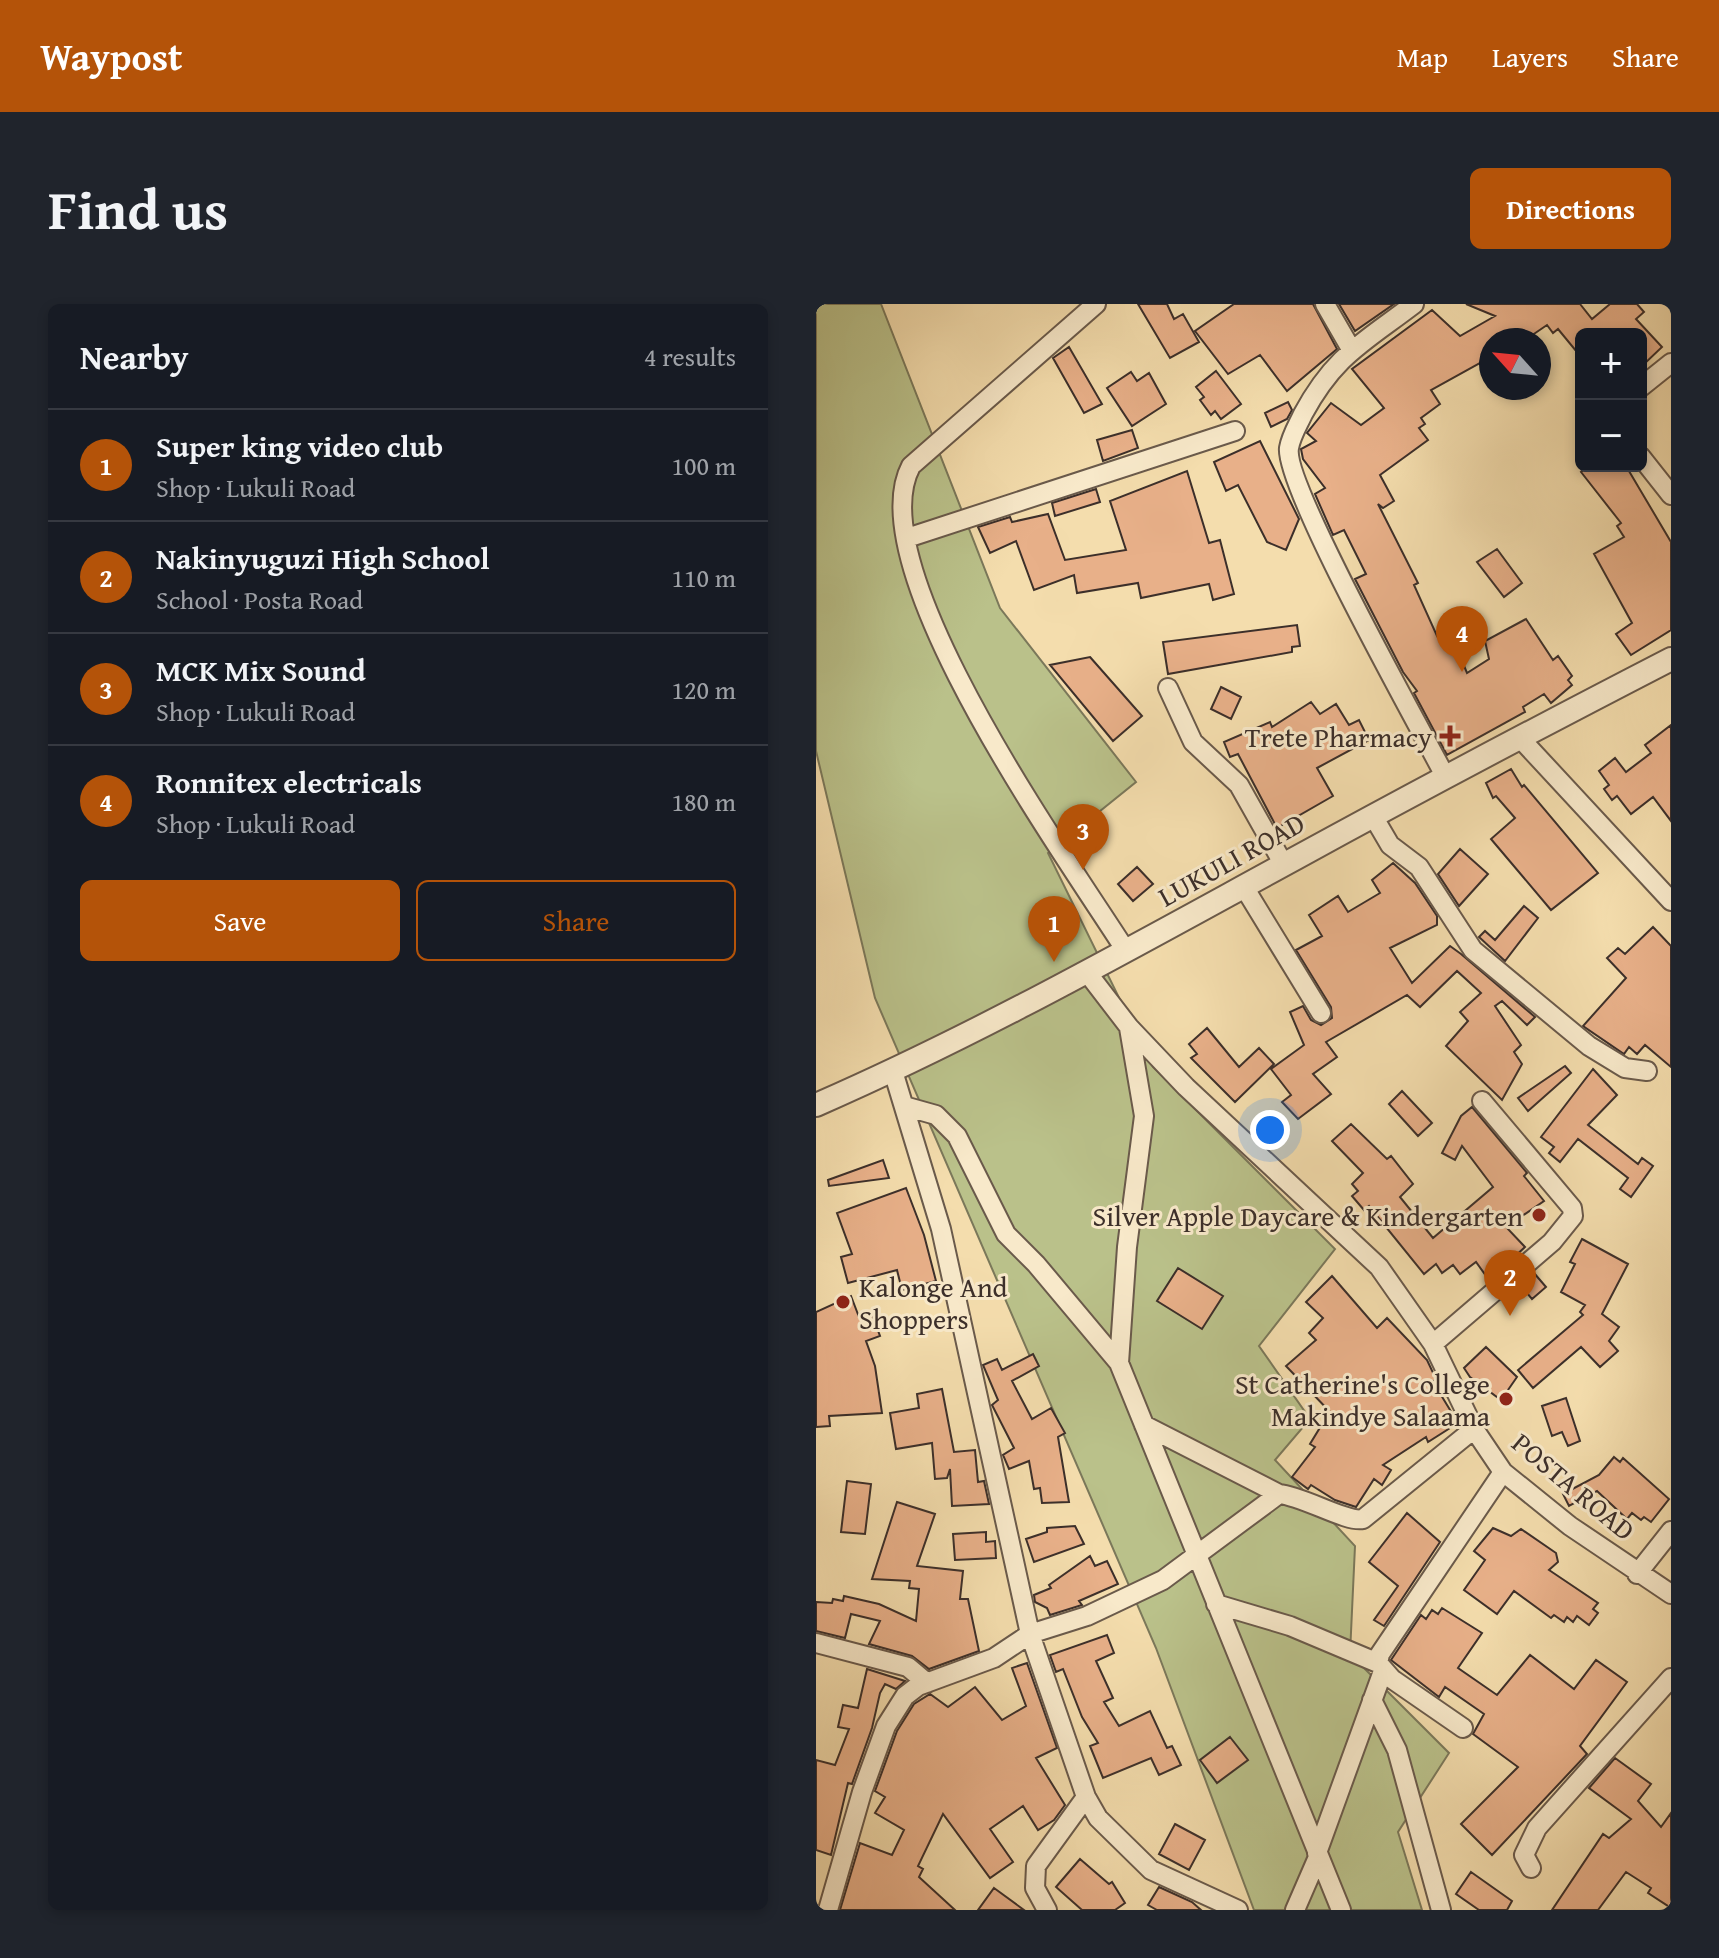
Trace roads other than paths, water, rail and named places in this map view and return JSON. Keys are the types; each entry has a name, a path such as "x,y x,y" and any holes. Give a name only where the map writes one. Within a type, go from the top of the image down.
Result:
{"street":[{"path":"1096,304 911,466 902,489 907,538 932,627 965,695 1126,951"},
{"path":"1325,304 1351,349"},
{"path":"1414,304 1336,362 1291,439 1289,468 1363,621 1445,776"},
{"path":"1647,382 1671,363"},
{"path":"907,538 1235,431"},
{"path":"1647,465 1671,495"},
{"name":"LUKULI ROAD","path":"816,1105 893,1071 1126,951 1445,776 1671,659"},
{"path":"1168,688 1193,742 1239,785 1284,865"},
{"path":"1519,737 1671,901"},
{"path":"1373,816 1390,845 1419,867 1473,950 1589,1046 1625,1068 1647,1071"},
{"path":"1244,887 1321,1013"},
{"name":"POSTA ROAD","path":"1086,971 1129,1027 1186,1087 1379,1267 1433,1344 1474,1429 1503,1472 1637,1574 1671,1594"},
{"path":"1119,1363 1127,1247 1144,1116 1129,1027"},
{"path":"893,1071 941,1229 1030,1634 1086,1797 1098,1818 1151,1870 1238,1910"},
{"path":"1433,1344 1552,1242 1573,1216 1572,1208 1482,1101"},
{"path":"904,1106 936,1115 957,1136 1006,1234 1036,1264 1119,1363 1341,1910"},
{"path":"1144,1425 1279,1494 1318,1503 1352,1520 1363,1519 1474,1429"},
{"path":"1295,1910 1318,1855 1372,1700 1380,1654 1503,1472"},
{"path":"828,1910 862,1792 886,1726 905,1696 927,1683 994,1658 1030,1634 1087,1616 1163,1580 1279,1494"},
{"path":"1637,1574 1671,1531"},
{"path":"1216,1604 1290,1626 1380,1667 1463,1728"},
{"path":"816,1643 854,1650 908,1667 927,1683"},
{"path":"1531,1868 1524,1855 1537,1828 1671,1678"},
{"path":"1372,1700 1397,1750 1441,1910"},
{"path":"1047,1910 1035,1888 1036,1866 1086,1797"}],"place":[{"name":"Ronnitex electricals","path":"1462,672"},
{"name":"Trete Pharmacy","path":"1450,736"},
{"name":"MCK Mix Sound","path":"1083,870"},
{"name":"Super king video club","path":"1054,962"},
{"name":"Silver Apple Daycare & Kindergarten","path":"1539,1215"},
{"name":"Kalonge And Shoppers","path":"843,1302"},
{"name":"Nakinyuguzi High School","path":"1510,1316"},
{"name":"St Catherine's College Makindye Salaama","path":"1506,1399"}]}
